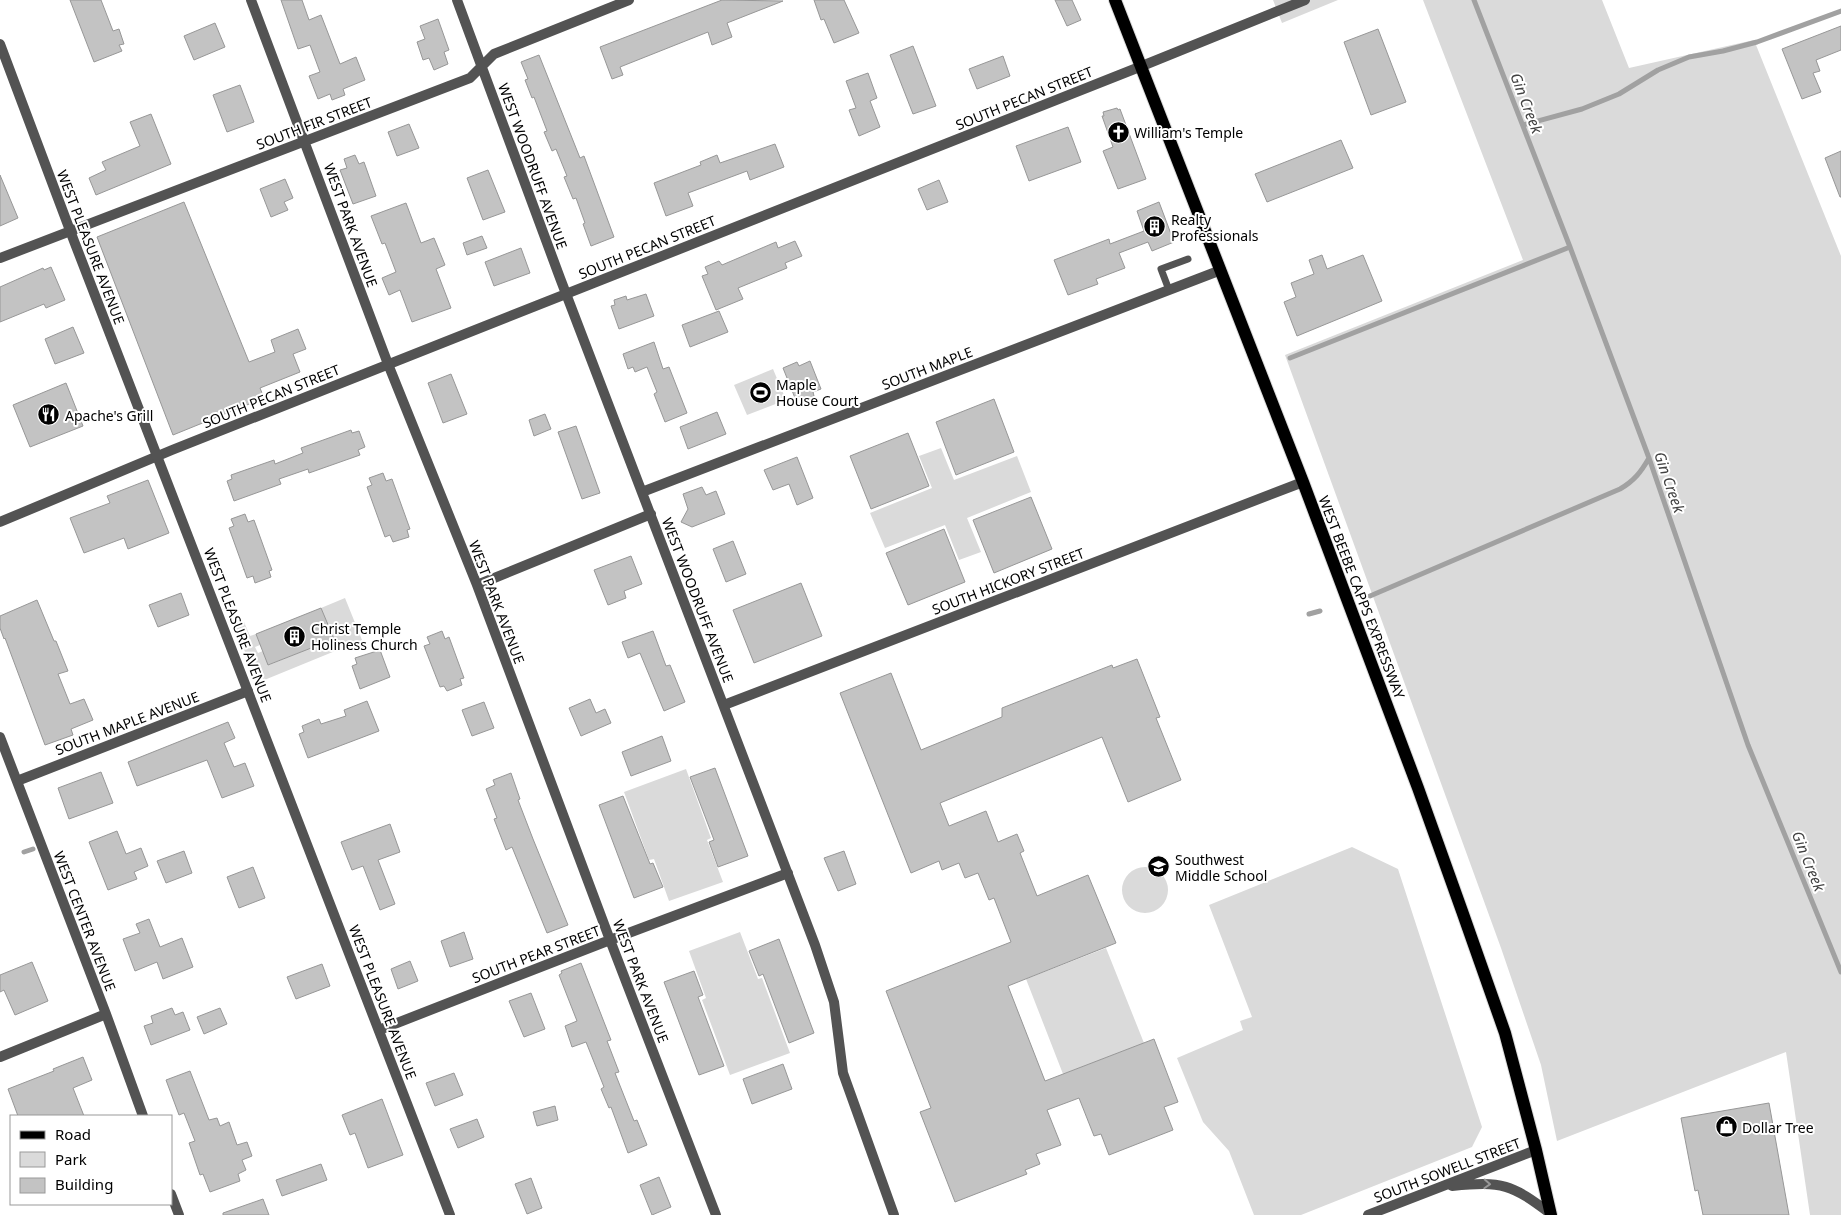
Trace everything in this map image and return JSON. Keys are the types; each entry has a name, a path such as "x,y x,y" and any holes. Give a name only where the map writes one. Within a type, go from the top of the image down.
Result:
{"main road":[{"name":"WEST BEEBE CAPPS EXPRESSWAY","path":"1115,0 1303,482 1418,788 1505,1034 1551,1215"}],"street":[{"name":"WEST PARK AVENUE","path":"251,0 388,364 477,585 610,940 716,1215"},
{"name":"WEST WOODRUFF AVENUE","path":"457,0 566,294 788,873 834,1002 839,1057 848,1092 894,1215"},
{"name":"SOUTH FIR STREET","path":"0,258 470,78 494,54 629,0"},
{"name":"SOUTH PECAN STREET","path":"0,522 158,456 388,364 1306,0"},
{"name":"WEST PLEASURE AVENUE","path":"0,44 70,231 450,1215"},
{"name":"SOUTH MAPLE","path":"642,492 1221,270"},
{"name":"SOUTH HICKORY STREET","path":"724,705 1303,482"},
{"path":"477,585 651,514"},
{"name":"SOUTH MAPLE AVENUE","path":"17,780 248,691"},
{"name":"WEST CENTER AVENUE","path":"0,737 143,1115"},
{"name":"SOUTH PEAR STREET","path":"380,1030 788,873"},
{"path":"0,1057 106,1014"},
{"name":"SOUTH SOWELL STREET","path":"1368,1215 1536,1150"},
{"path":"1439,1188 1478,1184 1506,1186 1520,1192 1551,1215"},
{"path":"172,1197 179,1215"}],"lane":[{"path":"1169,290 1161,269 1188,259"}],"green space":[{"path":"1273,0 1338,0 1282,23"},
{"path":"1423,0 1602,0 1629,68 1754,40 1841,256 1841,1215 1810,1215 1786,1052 1557,1141 1541,1065 1501,948 1285,355 1523,260"},
{"name":"Maple House Court","path":"773,369 786,400 747,415 734,385"},
{"path":"941,448 954,480 1017,456 1031,492 967,518 981,552 959,560 945,525 885,548 870,513 932,488 919,456"},
{"path":"345,598 362,640 257,683 235,626 244,622 250,636 256,634 260,645 255,647 258,653 263,651 269,665 333,639 321,608"},
{"path":"686,769 711,838 707,840 723,882 669,901 654,859 649,860 624,792"},
{"path":"1352,847 1398,869 1482,1127 1472,1147 1301,1215 1254,1215 1229,1151 1203,1122 1177,1058 1243,1030 1240,1021 1252,1017 1209,905"},
{"path":"1141,867 1149,867 1158,871 1164,877 1168,890 1164,903 1158,909 1149,913 1141,913 1132,909 1126,903 1122,894 1122,886 1126,877 1132,871"},
{"path":"740,932 758,979 762,978 790,1053 730,1075 702,1000 706,998 689,951"},
{"path":"1106,948 1144,1043 1063,1074 1026,979"}],"building":[{"path":"70,0 101,0 113,31 119,29 124,44 119,45 122,51 94,62"},
{"path":"281,0 302,0 309,20 321,15 340,64 356,57 365,80 343,89 345,95 332,100 330,94 318,99 309,76 320,72 310,45 298,49"},
{"path":"722,0 783,1 727,23 732,37 712,45 708,32 620,67 623,75 612,79 600,47"},
{"path":"814,0 844,0 859,33 834,43 824,19 821,20"},
{"path":"1055,0 1072,0 1081,20 1067,26"},
{"path":"438,19 449,50 444,52 448,64 434,70 429,58 423,60 417,42 425,39 420,26"},
{"path":"215,23 225,47 194,60 184,36"},
{"path":"1841,26 1841,50 1816,60 1820,71 1813,73 1821,92 1802,99 1782,49"},
{"path":"1378,29 1406,102 1371,115 1344,42"},
{"path":"913,46 936,106 913,114 890,55"},
{"path":"539,55 580,158 584,156 614,237 591,246 576,198 573,199 564,177 567,176 556,149 552,151 544,132 547,131 534,97 532,98 525,80 528,79 521,62"},
{"path":"1003,56 1010,76 977,89 969,69"},
{"path":"868,73 877,98 870,101 880,127 859,136 849,110 856,108 846,81"},
{"path":"240,85 254,122 227,132 213,95"},
{"name":"William's Temple","path":"1117,108 1118,110 1120,109 1146,179 1118,189 1103,151 1113,147 1102,116 1104,116 1103,112"},
{"path":"151,114 171,164 96,195 89,178 106,170 102,162 140,146 130,122"},
{"path":"409,124 419,148 397,156 388,132"},
{"path":"1068,127 1081,162 1029,181 1016,146"},
{"path":"1341,140 1353,168 1267,202 1255,174"},
{"path":"775,144 784,167 750,180 747,171 688,193 693,206 666,216 654,183 701,165 700,162 717,155 720,163"},
{"path":"1841,151 1841,197 1840,197 1825,158"},
{"path":"355,155 359,164 364,162 376,196 353,204 340,170 347,168 344,159"},
{"path":"488,170 505,212 483,220 467,178"},
{"path":"0,175 18,218 0,226"},
{"path":"285,179 293,198 284,202 288,210 271,217 260,189"},
{"path":"939,180 948,202 927,210 918,189"},
{"path":"184,202 249,362 275,352 271,340 298,329 306,349 293,354 300,372 260,388 264,398 173,435 97,237"},
{"path":"1159,202 1174,242 1152,251 1148,242 1119,253 1125,268 1096,279 1098,284 1068,295 1054,260 1109,239 1110,244 1144,231 1137,211"},
{"path":"406,203 421,243 434,238 445,265 436,269 451,308 412,322 400,290 389,295 382,278 396,272 385,243 382,244 371,216"},
{"path":"482,236 487,248 467,255 463,243"},
{"path":"795,241 802,256 785,263 787,268 738,288 743,299 716,310 702,276 708,274 705,267 719,261 722,265 776,242 778,248"},
{"path":"521,248 530,273 494,286 485,262"},
{"path":"1322,255 1327,269 1363,255 1382,301 1297,336 1284,302 1296,297 1291,283 1314,274 1309,260"},
{"path":"51,267 65,300 46,308 44,304 0,322 0,287 43,268 44,270"},
{"path":"646,294 654,316 619,329 611,306 615,305 614,300 626,296 627,300"},
{"path":"719,311 728,332 690,347 682,325"},
{"path":"73,327 84,353 55,364 45,339"},
{"path":"654,342 663,369 669,367 687,413 665,422 654,394 657,392 647,367 635,372 633,367 628,369 623,354"},
{"path":"810,361 821,389 813,392 814,396 797,403 783,368 797,362 799,366"},
{"path":"451,374 467,414 443,423 428,383"},
{"path":"66,383 83,426 30,447 13,405"},
{"path":"994,399 1014,452 956,475 936,422"},
{"path":"717,412 726,434 688,449 680,427"},
{"path":"545,414 551,429 534,436 529,420"},
{"path":"576,426 600,493 582,499 558,432"},
{"path":"351,430 352,433 359,431 365,447 358,450 360,455 309,473 308,469 279,479 281,484 234,501 227,481 232,479 231,475 274,460 275,464 303,453 301,448"},
{"path":"908,433 929,486 871,509 850,456"},
{"path":"797,457 813,498 797,505 789,484 773,490 764,470"},
{"path":"383,473 386,481 392,479 410,529 407,530 409,537 393,542 390,535 385,537 367,487 372,485 369,478"},
{"path":"148,480 169,533 128,549 124,538 84,553 70,518 110,503 107,496"},
{"path":"702,487 706,495 716,491 725,514 692,527 681,522 688,509 683,494"},
{"path":"1031,497 1052,549 994,573 973,520"},
{"path":"245,514 248,522 254,520 272,570 269,571 271,577 255,583 253,576 247,578 229,528 234,526 231,519"},
{"path":"944,529 965,582 908,605 886,553"},
{"path":"733,541 746,574 726,582 713,549"},
{"path":"631,556 642,584 624,591 626,598 608,605 594,570"},
{"path":"801,583 822,636 754,663 733,610"},
{"path":"181,593 189,615 158,627 149,605"},
{"path":"37,600 68,671 58,674 70,704 84,699 93,720 71,729 73,735 45,745 0,628 0,616"},
{"name":"Christ Temple Holiness Church","path":"321,608 334,639 268,665 256,634"},
{"path":"442,631 445,639 449,637 464,678 460,679 462,685 447,691 444,686 440,687 424,646 430,644 427,637"},
{"path":"653,631 666,666 670,665 685,702 664,711 640,653 628,658 622,642"},
{"path":"380,650 390,677 360,689 352,666 357,664 355,658"},
{"path":"1137,659 1160,717 1156,718 1181,780 1128,802 1102,737 940,803 949,826 986,811 998,842 1017,834 1024,851 1020,853 1037,896 1088,875 1116,943 1008,986 1045,1081 1154,1039 1178,1102 1164,1107 1173,1130 1109,1155 1101,1134 1094,1136 1079,1098 1047,1110 1061,1145 1036,1154 1040,1164 1025,1170 1027,1174 955,1202 920,1112 931,1108 886,991 1011,942 994,898 989,900 978,873 965,878 959,863 942,870 939,861 911,873 840,693 891,673 921,750 1002,717 1002,708 1112,665 1113,668"},
{"path":"590,699 596,713 605,709 611,723 581,736 569,708"},
{"path":"367,701 379,731 308,758 299,734 304,732 302,726 319,719 321,724 346,716 344,710"},
{"path":"484,702 494,728 472,736 462,710"},
{"path":"228,722 235,738 224,743 234,767 245,763 254,786 222,798 207,760 137,786 128,762"},
{"path":"662,736 671,761 631,776 622,752"},
{"path":"715,768 748,856 718,867 709,842 714,840 690,777"},
{"path":"101,772 113,803 69,819 58,788"},
{"path":"511,773 520,799 518,800 568,925 547,933 512,847 506,850 494,819 497,818 486,789 495,785 493,780"},
{"path":"623,796 650,864 653,863 663,887 634,898 599,805"},
{"path":"390,824 400,852 378,860 395,904 380,910 363,866 352,870 341,842"},
{"path":"117,831 126,854 141,848 148,866 134,872 137,879 108,890 89,842"},
{"path":"184,851 192,873 166,883 157,861"},
{"path":"844,851 856,884 838,891 824,858"},
{"path":"253,867 265,898 239,908 227,877"},
{"path":"149,919 160,947 182,938 193,967 163,979 157,962 135,971 123,939 140,933 136,924"},
{"path":"464,932 473,959 450,967 441,941"},
{"path":"779,939 814,1033 789,1043 763,974 759,976 749,951"},
{"path":"410,961 418,981 398,989 391,969"},
{"path":"32,962 48,1001 15,1015 4,990 0,992 0,975"},
{"path":"581,963 611,1040 607,1041 619,1072 615,1073 634,1121 637,1120 647,1145 628,1153 611,1107 609,1108 601,1089 604,1087 586,1042 572,1047 565,1026 577,1021 559,975 562,973 561,971"},
{"path":"322,964 330,986 296,999 287,977"},
{"path":"694,971 703,995 698,997 724,1066 699,1075 664,982"},
{"path":"531,993 545,1029 524,1037 509,1001"},
{"path":"172,1008 175,1015 183,1012 190,1030 151,1045 144,1026 153,1023 151,1016"},
{"path":"220,1008 227,1024 204,1034 197,1017"},
{"path":"83,1057 92,1080 73,1088 84,1115 18,1115 8,1089 54,1071 53,1069"},
{"path":"783,1064 792,1089 752,1104 743,1079"},
{"path":"190,1071 209,1120 217,1118 220,1126 229,1122 237,1145 247,1142 252,1156 242,1160 246,1170 238,1174 240,1181 210,1192 203,1174 200,1175 189,1143 195,1141 184,1113 179,1115 166,1080"},
{"path":"454,1073 463,1095 435,1106 426,1083"},
{"path":"382,1099 403,1155 368,1168 355,1133 350,1135 342,1115"},
{"path":"1769,1103 1789,1215 1703,1215 1698,1190 1695,1191 1681,1118"},
{"path":"555,1106 558,1120 537,1126 533,1112"},
{"path":"477,1119 484,1137 458,1148 450,1129"},
{"path":"321,1164 327,1180 282,1196 276,1180"},
{"path":"659,1177 671,1207 652,1215 640,1185"},
{"path":"531,1178 542,1208 527,1214 515,1184"},
{"path":"263,1199 269,1215 223,1215 223,1213"}],"waterway":[{"name":"Gin Creek","path":"1474,0 1570,247 1649,458 1748,745 1841,972"},
{"path":"1523,125 1582,109 1619,94 1658,70 1689,57 1757,42 1841,11"},
{"path":"1290,358 1570,247"},
{"path":"1370,596 1620,489 1637,476 1649,458"},
{"path":"1309,614 1320,611"},
{"path":"24,852 33,849"}],"place":[{"name":"William's Temple","path":"1118,132"},
{"name":"Realty Professionals","path":"1155,227"},
{"name":"Maple House Court","path":"760,392"},
{"name":"Apache's Grill","path":"49,415"},
{"name":"Christ Temple Holiness Church","path":"295,636"},
{"name":"Southwest Middle School","path":"1159,867"},
{"name":"Dollar Tree","path":"1726,1127"}]}
